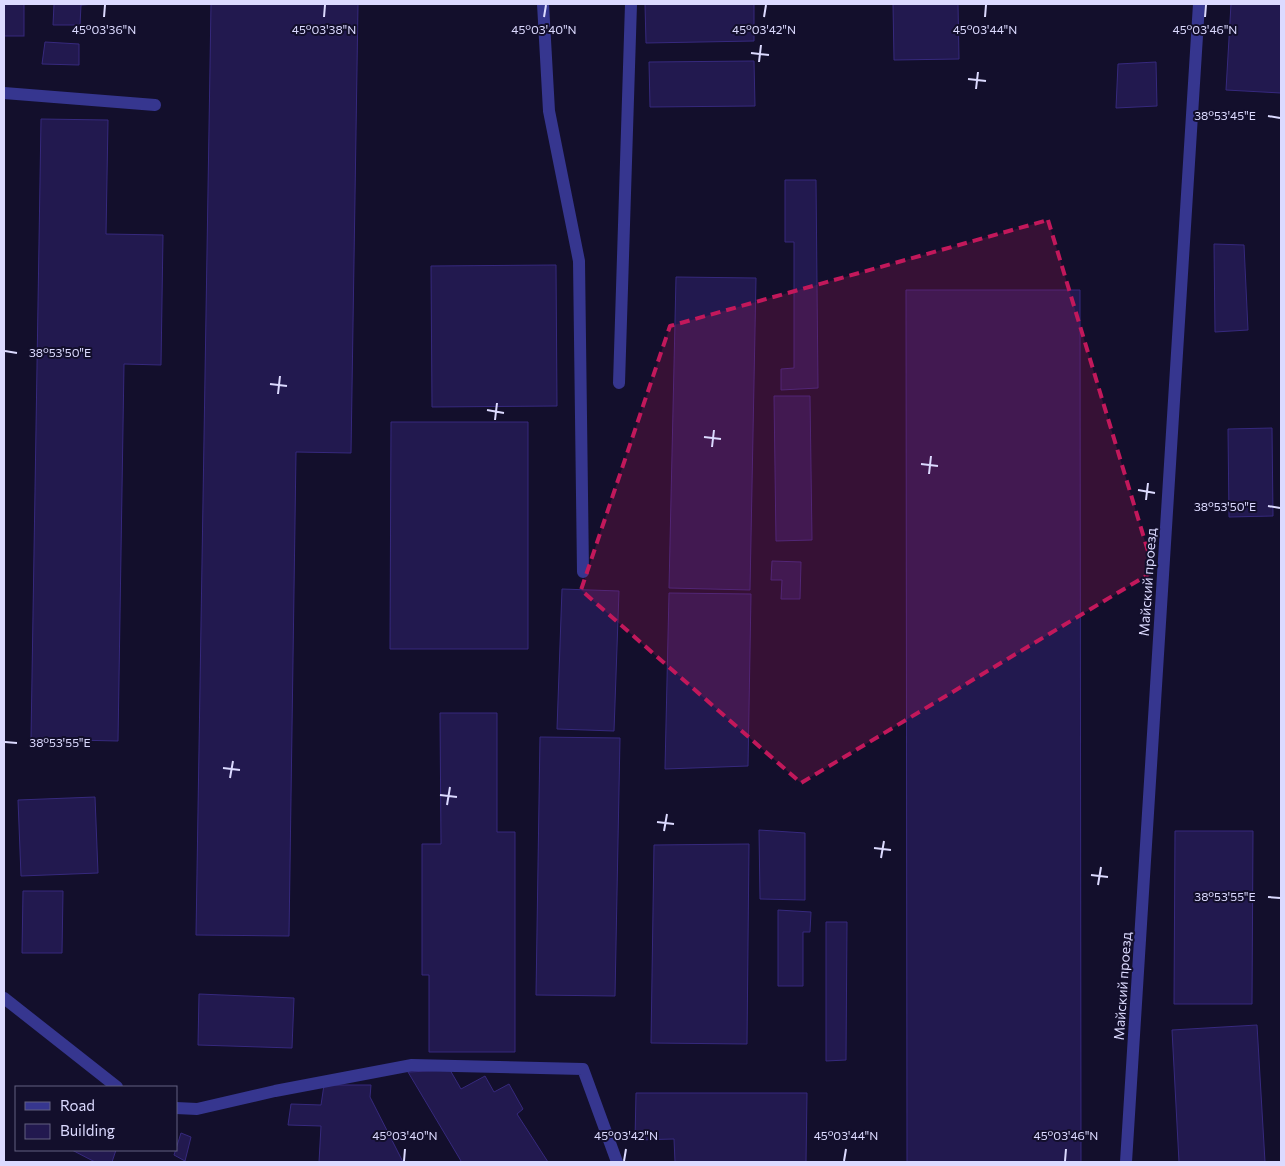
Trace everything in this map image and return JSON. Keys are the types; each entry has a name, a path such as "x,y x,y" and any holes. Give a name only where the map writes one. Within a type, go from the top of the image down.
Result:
{"lane":[{"path":"543,4 549,111 579,261 583,572"},
{"path":"619,383 632,4"},
{"name":"Майский проезд","path":"1126,1162 1199,4"},
{"path":"4,93 155,105"},
{"path":"4,998 115,1086"},
{"path":"178,1108 197,1109 275,1091 412,1065 583,1069 618,1162"}],"highlighted area":[{"path":"1048,220 1154,571 801,783 581,590 670,326"}],"building":[{"path":"4,4 24,4 24,36 4,36"},
{"path":"54,4 96,4 81,5 80,25 53,25"},
{"path":"211,4 358,4 351,453 296,452 289,936 196,935"},
{"path":"645,4 754,4 754,41 646,43"},
{"path":"893,4 958,4 959,59 894,60"},
{"path":"1231,4 1281,4 1281,93 1226,90"},
{"path":"45,42 79,44 79,65 42,64"},
{"path":"754,61 755,106 650,107 649,62"},
{"path":"1156,62 1157,106 1116,108 1118,64"},
{"path":"41,119 108,120 106,234 163,235 161,365 124,364 118,741 31,739"},
{"path":"785,180 816,180 818,388 781,390 781,369 794,368 794,242 785,242"},
{"path":"1214,244 1244,245 1248,330 1215,332"},
{"path":"556,265 557,406 432,407 431,266"},
{"path":"676,277 756,278 750,590 669,588"},
{"path":"906,290 1080,290 1081,1162 907,1162"},
{"path":"774,396 810,396 812,540 776,541"},
{"path":"391,422 528,422 528,649 390,649"},
{"path":"1272,428 1273,516 1229,517 1228,429"},
{"path":"772,561 801,562 800,599 781,599 782,580 771,580"},
{"path":"562,589 619,591 614,731 557,729"},
{"path":"669,593 751,594 748,766 665,769"},
{"path":"440,713 497,713 497,832 515,832 515,1052 429,1052 429,975 422,975 422,844 441,844"},
{"path":"540,737 620,738 615,996 536,995"},
{"path":"95,797 98,873 21,876 18,800"},
{"path":"759,830 805,833 805,900 760,899"},
{"path":"1175,831 1253,831 1252,1004 1174,1004"},
{"path":"749,844 747,1044 651,1043 654,845"},
{"path":"23,891 63,891 62,953 22,953"},
{"path":"778,910 811,912 810,932 803,932 803,986 778,986"},
{"path":"826,922 847,922 846,1060 826,1061"},
{"path":"199,994 294,998 292,1048 198,1045"},
{"path":"1257,1025 1265,1162 1179,1162 1172,1030"},
{"path":"450,1070 461,1089 485,1076 494,1092 509,1084 523,1109 517,1114 548,1162 459,1162 461,1161 408,1072"},
{"path":"324,1085 371,1085 370,1097 403,1162 319,1162 321,1126 288,1125 291,1104 321,1105"},
{"path":"636,1093 807,1093 806,1162 675,1162 674,1139 635,1140"},
{"path":"181,1133 191,1137 185,1161 174,1155 175,1151 178,1151"},
{"path":"74,1151 116,1151 112,1162 95,1162"}]}
